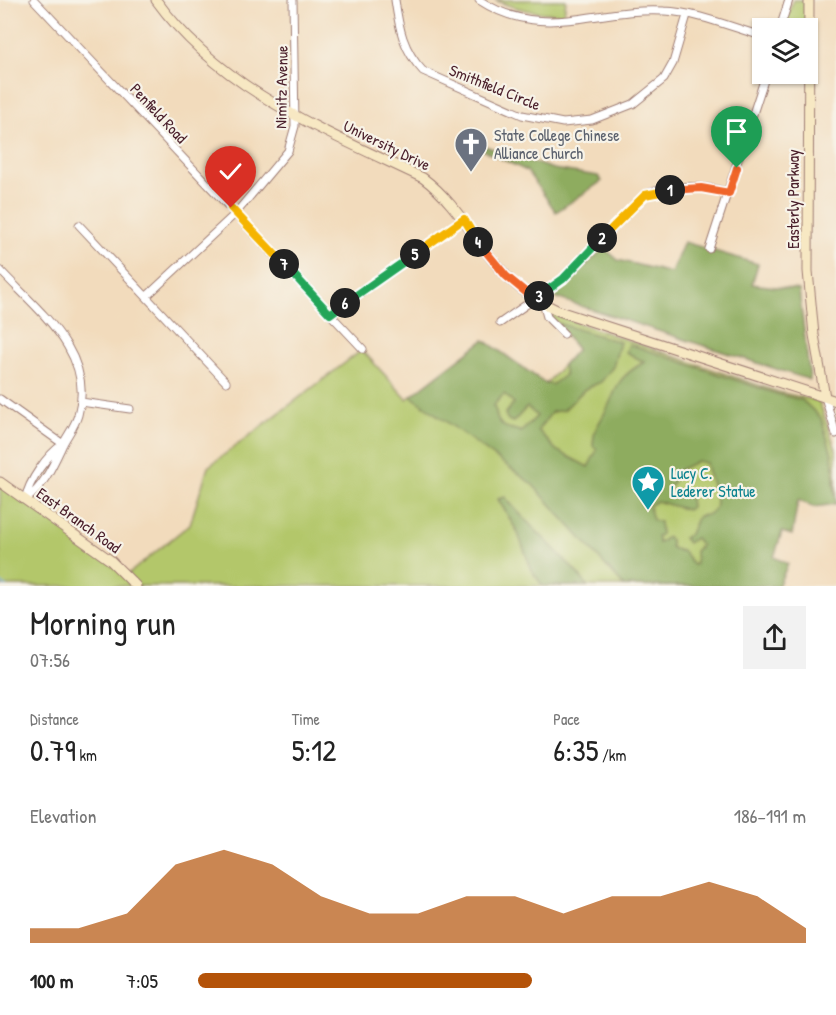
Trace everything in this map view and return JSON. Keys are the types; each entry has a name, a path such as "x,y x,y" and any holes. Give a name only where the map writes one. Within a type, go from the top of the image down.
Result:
{"main road":[{"name":"University Drive","path":"156,0 182,32 217,65 264,100 423,178 440,190 500,269 538,301 836,401"},
{"name":"Easterly Parkway","path":"809,0 809,18"},
{"name":"Easterly Parkway","path":"809,84 808,260 814,335 825,397"},
{"name":"East Branch Road","path":"0,482 110,560 136,586"}],"street":[{"name":"Penfield Road","path":"34,0 363,349"},
{"name":"Nimitz Avenue","path":"147,296 236,213 288,151 295,132 293,0"},
{"name":"Smithfield Circle","path":"395,0 403,41 414,61 423,70 522,115 563,123 606,116 633,104 649,93 669,71 687,15"},
{"path":"479,0 507,14 550,22 652,10 687,15 752,33"},
{"path":"783,18 789,0"},
{"path":"709,249 763,84"},
{"path":"500,323 538,301 563,279 645,195 659,190 701,188 729,193"},
{"path":"330,314 464,219"},
{"path":"80,225 226,382"},
{"path":"0,270 69,345 79,369 81,402 76,421 63,444 54,450 27,490 25,500"},
{"path":"538,301 547,317 564,334"},
{"path":"825,397 836,434"},
{"path":"1,400 63,444"},
{"path":"81,402 130,409"}],"green space":[{"path":"495,0 566,0 564,14 529,11"},
{"path":"793,0 805,0 806,18 787,18"},
{"path":"476,143 553,169 598,176 602,181 556,212 527,171 478,148"},
{"path":"684,242 758,264 752,284 799,290 810,380 553,297 604,248 618,260 671,273"},
{"path":"549,313 778,392 819,401 836,450 836,494 784,492 752,586 0,586 0,482 127,575 190,524 208,467 362,350 407,399 484,340 546,384 577,349"},
{"path":"557,323 620,342 613,367 601,382 585,389 564,410 552,412 538,430 556,450 588,467 597,450 593,446 595,430 621,380 644,362 626,352 629,344 777,394 802,400 821,418 832,454 836,504 814,507 798,500 792,535 782,532 774,557 788,564 778,586 624,586 532,484 411,396 484,340 546,384 553,384 565,375 563,365 577,349","holes":["504,394 514,403 505,414 508,420 513,422 527,407 537,416 521,432 503,426 498,420 493,406","697,461 706,463 716,503 715,509 707,515 698,516 690,534 684,538 688,543 695,538 701,545 695,551 696,564 693,565 684,552 671,548 671,540 667,537 659,543 657,537 661,534 660,522 653,520 649,506 657,501 687,510 691,507 690,498 682,494 674,497 668,492 679,470"]},
{"path":"505,497 588,586 543,586 533,573 517,531 498,499"}],"waterway":[{"path":"0,582 6,586"}],"place":[{"name":"State College Chinese Alliance Church","path":"471,173"},
{"name":"Lucy C. Lederer Statue","path":"648,511"}],"route":[{"path":"231,208 330,314 464,219 500,269 534,299 563,279 645,195 659,190 701,188 715,188 729,193 737,168"}]}
